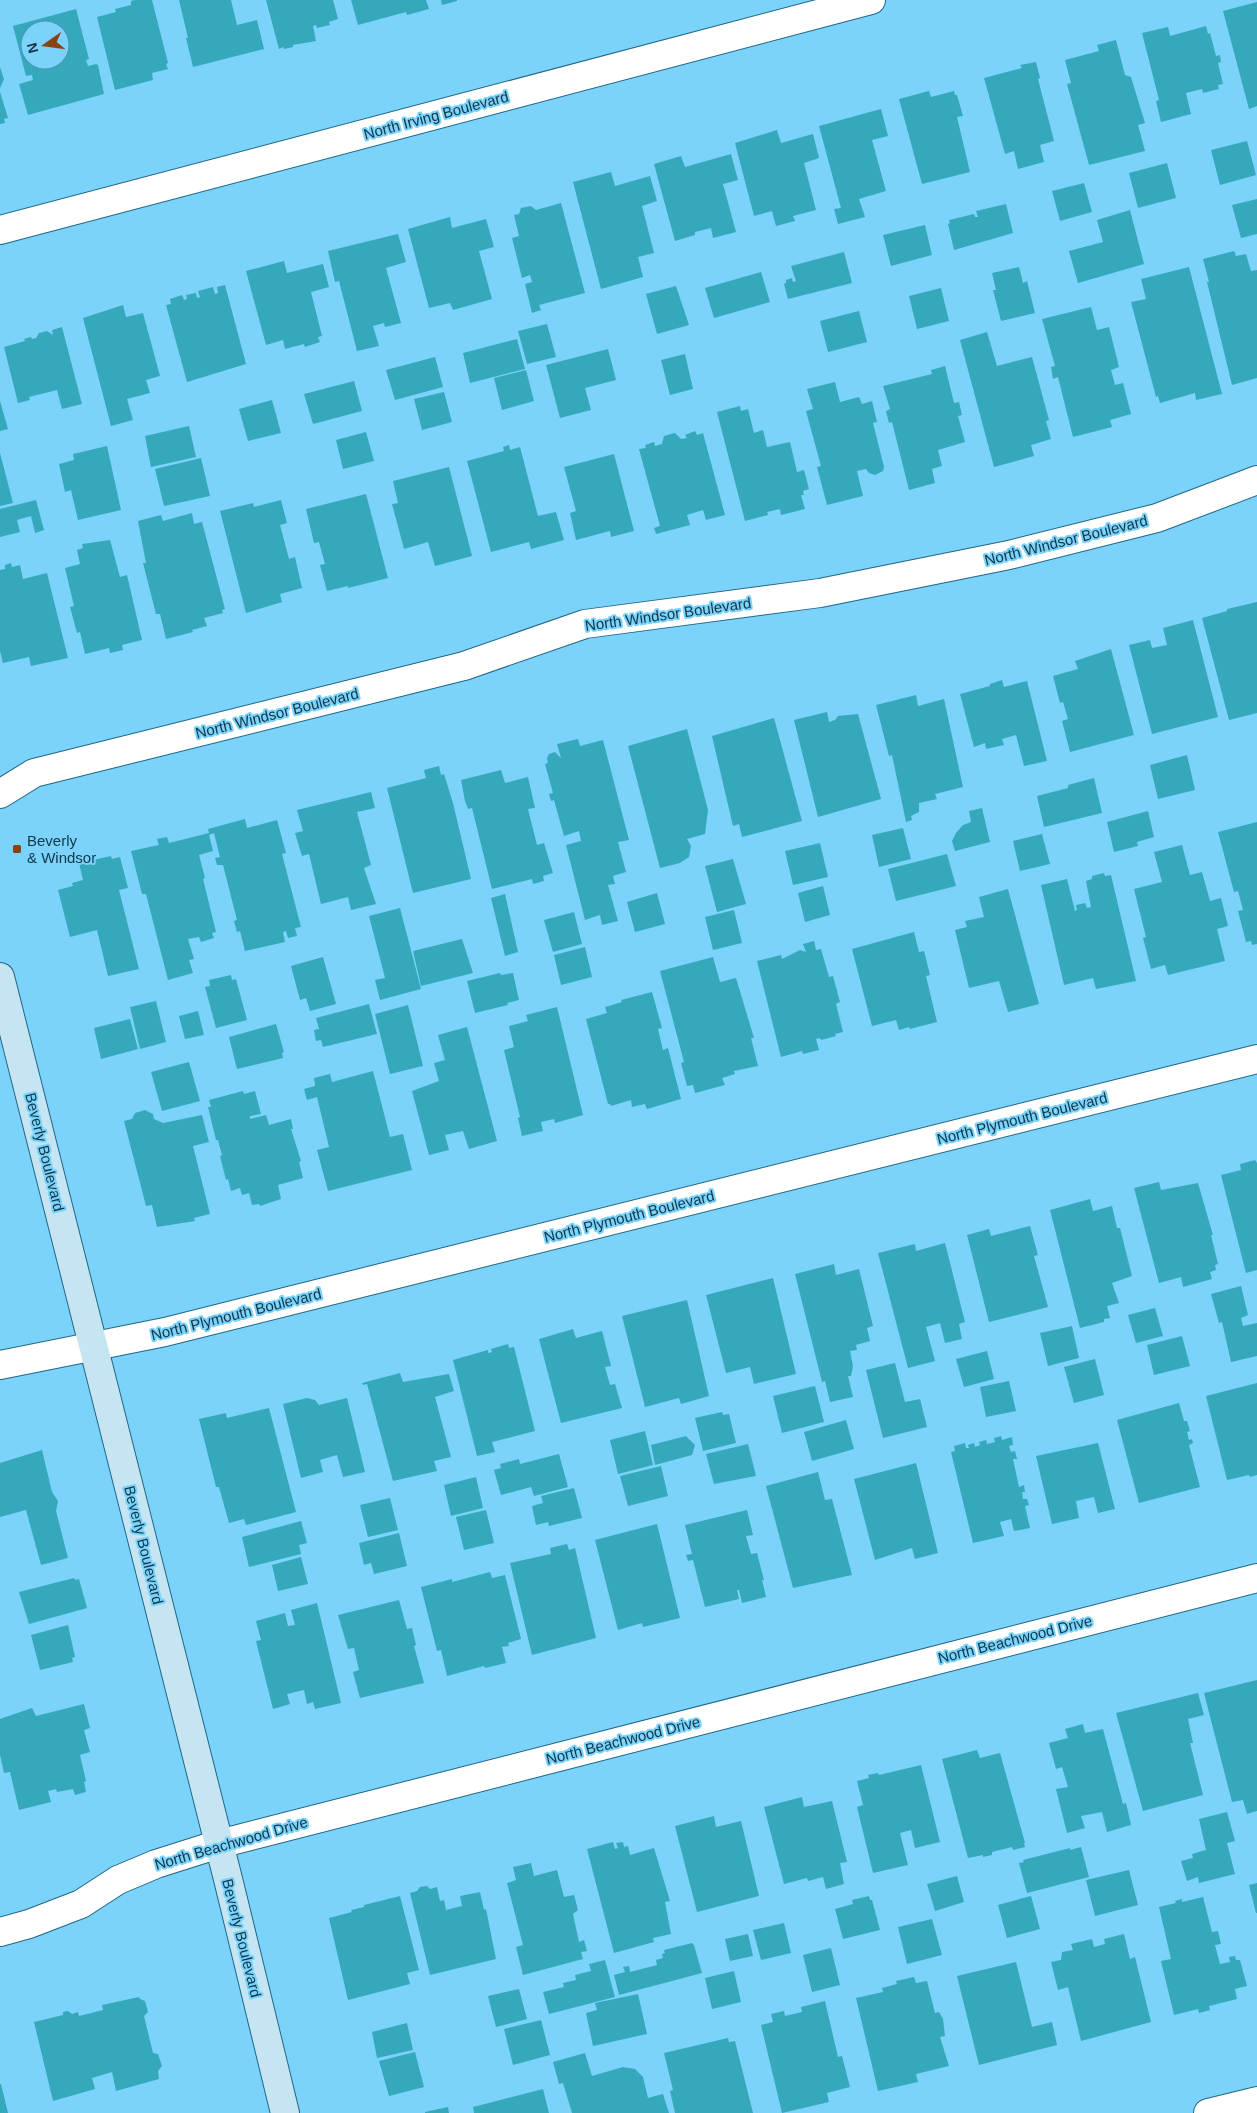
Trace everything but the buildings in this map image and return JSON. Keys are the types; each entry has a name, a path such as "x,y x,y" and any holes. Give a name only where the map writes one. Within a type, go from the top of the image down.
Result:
{"main road":[{"name":"Beverly Boulevard","path":"0,977 285,2113"}],"street":[{"name":"North Irving Boulevard","path":"0,230 871,0"},
{"name":"North Windsor Boulevard","path":"0,794 34,774 464,666 585,624 820,593 1009,555 1156,518 1257,480"},
{"name":"North Plymouth Boulevard","path":"0,1365 165,1332 1257,1059"},
{"name":"North Beachwood Drive","path":"0,1932 29,1924 82,1904 118,1880 156,1864 219,1844 1257,1578"},
{"path":"1208,2113 1257,2101"}],"place":[{"name":"Beverly & Windsor","path":"17,849"}]}
